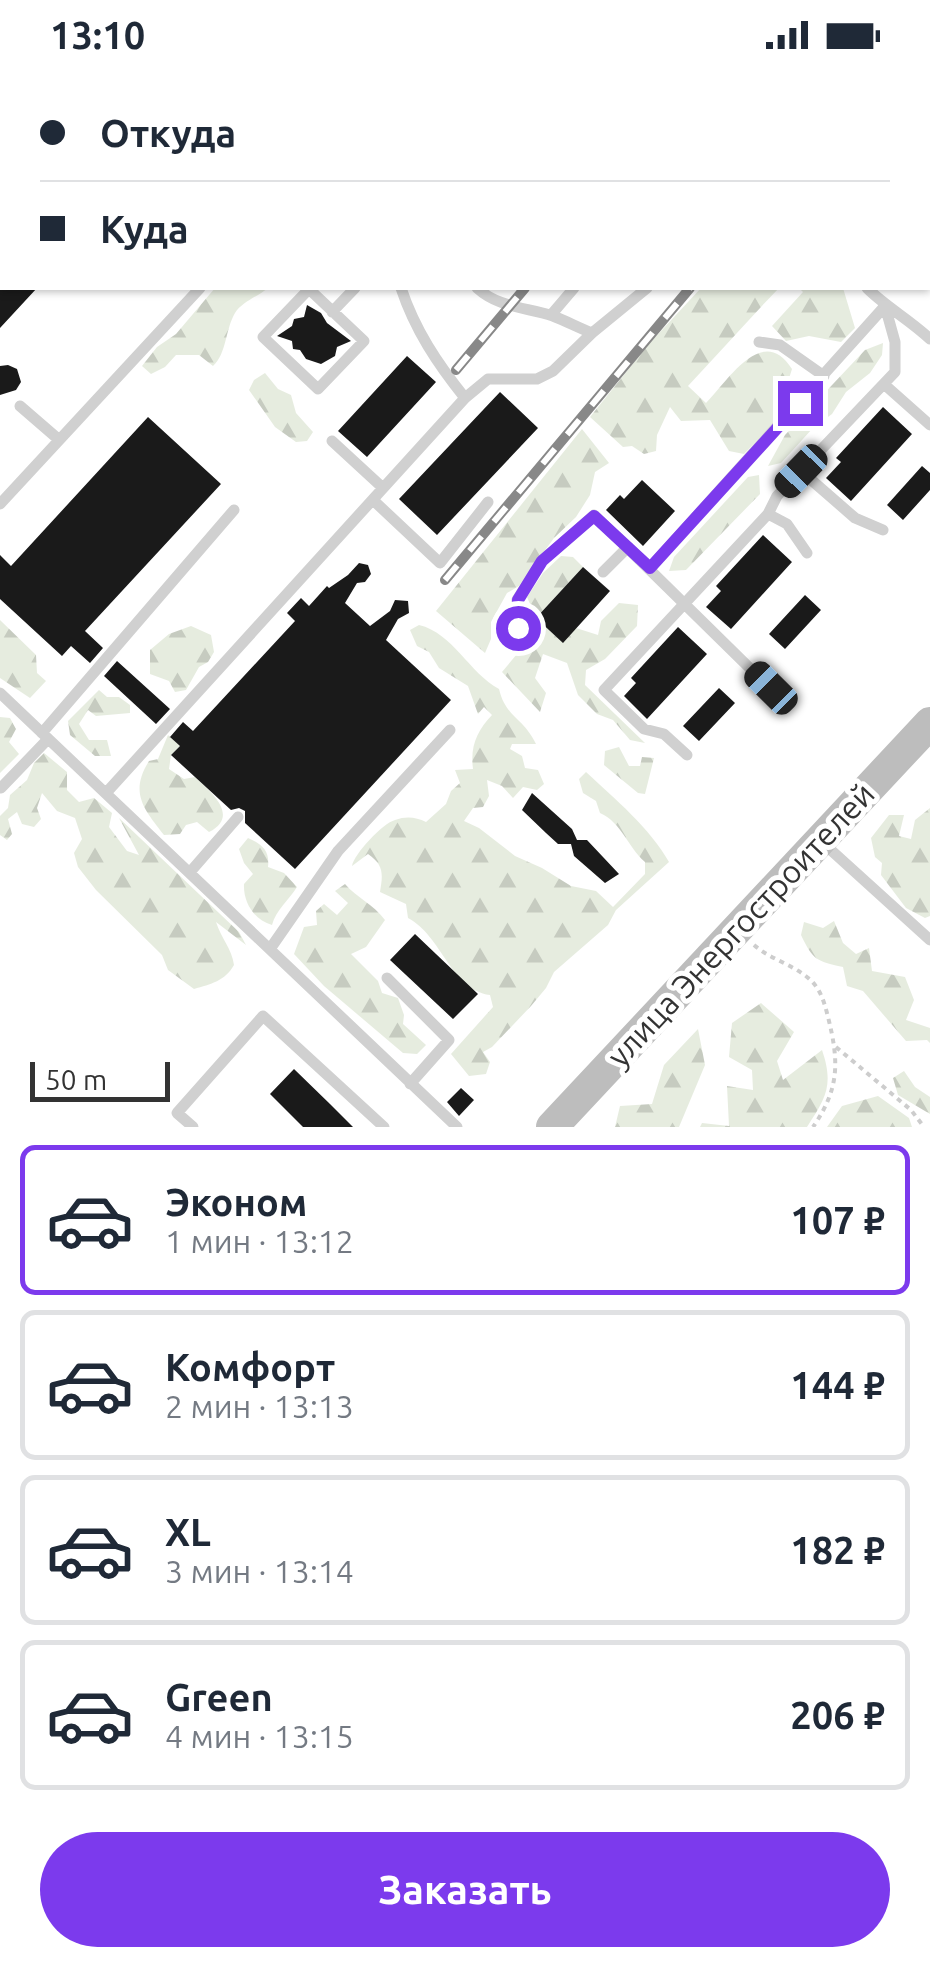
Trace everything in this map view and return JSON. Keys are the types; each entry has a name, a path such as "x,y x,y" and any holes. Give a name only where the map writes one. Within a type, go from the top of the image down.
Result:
{"main road":[{"name":"улица Энергостроителей","path":"552,1127 930,723"}],"lane":[{"path":"0,504 57,438 198,290"},
{"path":"307,290 263,338 318,389 364,341 309,290"},
{"path":"332,312 352,290"},
{"path":"401,290 432,356 465,398"},
{"path":"479,290 512,307 551,315 592,333"},
{"path":"551,315 572,290"},
{"path":"106,793 465,398 488,379 536,379 553,371 645,290"},
{"path":"869,290 930,339"},
{"path":"650,568 885,306"},
{"path":"687,754 664,734 644,729 604,690 768,514 777,496 895,372 894,342 885,306"},
{"path":"759,342 780,346 824,376"},
{"path":"885,385 930,425"},
{"path":"20,406 57,438"},
{"path":"332,441 383,488"},
{"path":"801,471 855,518 883,530"},
{"path":"373,500 440,563 488,502"},
{"path":"1,788 234,510"},
{"path":"768,514 787,524 807,552"},
{"path":"518,628 518,600 542,561 594,516 771,688"},
{"path":"603,572 628,547"},
{"path":"0,692 457,1127"},
{"path":"270,949 338,851 450,730"},
{"path":"190,871 238,817"},
{"path":"821,841 930,940"},
{"path":"388,978 449,1040 410,1084"},
{"path":"193,1127 178,1113 263,1016 384,1127"}],"path":[{"path":"736,931 774,960 804,974 822,997 836,1047 836,1076 824,1112 814,1127"},
{"path":"836,1047 911,1110 924,1127"}],"green space":[{"path":"213,290 265,290 235,313 221,355 213,366 199,355 176,355 151,374 142,366 157,347 176,334"},
{"path":"699,290 777,290 688,386 706,403 747,360 770,352 781,356 792,369 784,394 788,408 744,454 729,451 710,420 681,421 670,407 657,435 656,451 644,454 632,446 623,447 590,417"},
{"path":"844,290 855,328 841,342 809,336 786,341 772,326 803,292"},
{"path":"883,343 882,355 870,373 846,392 832,414 813,428 781,463 768,466 785,435 865,350"},
{"path":"265,373 278,389 291,395 296,413 313,432 307,441 296,442 275,427 249,390 254,380"},
{"path":"582,429 609,463 595,472 590,495 576,517 554,538 519,586 507,593 491,622 491,639 485,653 436,611"},
{"path":"759,475 760,494 686,570 669,571 674,557 748,477"},
{"path":"561,556 573,557 583,567 536,618 527,597 543,573"},
{"path":"619,603 638,605 637,626 605,659 586,670 585,685 645,743 630,740 613,720 597,714 578,695 567,663 543,654 535,678 546,693 540,712 502,672 542,624 563,642 576,628 598,635 601,621"},
{"path":"0,620 36,655 37,673 46,681 30,698 0,678"},
{"path":"419,625 442,636 499,689 506,706 536,744 512,744 510,749 522,756 525,768 538,770 544,784 537,790 523,787 513,798 502,786 487,780 489,796 483,807 473,808 464,821 515,856 571,886 596,891 613,907 645,874 645,862 614,823 600,813 596,801 583,793 579,779 586,772 642,826 669,862 616,910 608,925 554,972 531,1006 483,1052 490,1062 486,1074 469,1076 451,1054 493,1007 490,995 477,991 456,973 430,937 408,918 406,904 380,892 381,870 373,858 368,854 352,866 363,847 390,822 415,818 426,822 446,804 451,791 460,783 455,770 473,769 476,739 492,715 484,707 478,714 468,686 439,668 429,652 417,646 410,630"},
{"path":"191,626 211,635 214,652 199,667 186,690 175,692 169,681 150,674 150,650 169,634"},
{"path":"99,690 130,705 130,713 96,716 88,710 79,724 89,740 107,740 111,756 95,756 70,735 68,721"},
{"path":"0,717 10,718 16,729 9,742 19,754 0,773"},
{"path":"168,735 180,746 171,755 169,769 184,779 195,777 220,804 222,819 209,832 197,822 186,825 180,834 164,835 142,800 143,772 149,761 158,759"},
{"path":"619,747 629,766 640,766 642,757 654,758 645,794 638,793 604,765 605,751"},
{"path":"44,753 67,772 67,790 79,802 94,798 112,813 109,827 127,851 139,855 119,818 239,932 246,945 216,922 234,965 226,975 194,989 168,970 162,955 78,867 74,853 82,839 75,818 57,811 42,793 37,808 41,819 34,827 22,824 17,812 8,819 12,834 7,840 0,835 0,816 8,808 10,795 27,780 34,763"},
{"path":"930,808 930,916 925,918 906,908 881,875 882,863 875,857 871,838 889,815 904,815 899,836 911,839 915,820"},
{"path":"248,838 264,849 268,867 284,873 297,887 272,925 255,915 245,897 244,884 253,874 239,849"},
{"path":"345,884 385,920 366,947 351,954 378,981 382,993 398,998 403,1024 426,1045 417,1054 403,1053 324,986 294,954 304,927 317,925 316,911 324,904 337,915 348,903 335,891"},
{"path":"834,921 843,943 856,954 869,948 872,971 905,977 914,1000 906,1020 930,1028 930,1043 906,1041 863,991 847,986 843,967 812,955 801,935 804,922 823,928"},
{"path":"761,1003 794,1032 777,1061 783,1080 822,1050 828,1082 823,1099 807,1127 700,1127 702,1123 729,1126 727,1086 753,1090 752,1070 729,1057 732,1023"},
{"path":"698,1029 705,1065 679,1127 615,1127 620,1106 652,1104 664,1065"},
{"path":"904,1071 915,1087 930,1097 930,1114 898,1095 893,1078"},
{"path":"878,1096 909,1118 912,1127 827,1127 842,1106"}],"building":[{"path":"0,290 35,290 0,328"},
{"path":"307,305 351,341 337,347 335,356 321,364 293,349 292,341 277,336 292,326 294,319 304,317"},
{"path":"407,356 436,382 367,457 338,431"},
{"path":"0,366 17,369 21,382 16,390 0,395"},
{"path":"500,392 538,428 437,535 399,499"},
{"path":"883,407 912,434 851,501 826,478 841,462 836,458"},
{"path":"148,417 221,484 85,631 103,648 90,663 71,646 62,656 0,599 0,555 11,566"},
{"path":"922,466 930,473 930,490 903,520 887,505"},
{"path":"642,480 675,511 643,546 606,510 620,495 624,499"},
{"path":"763,535 792,562 731,629 706,607 721,591 716,586"},
{"path":"359,563 368,565 371,574 365,582 357,583 345,603 370,626 390,611 395,600 408,601 409,613 398,619 386,640 451,700 295,869 245,823 245,811 231,810 171,755 180,746 170,737 183,722 193,731 295,621 287,613 301,598 309,606 327,586 348,575"},
{"path":"583,567 610,591 563,643 536,618"},
{"path":"805,595 821,610 785,649 769,634"},
{"path":"678,627 707,654 647,719 624,696 636,683 631,678"},
{"path":"117,661 170,709 156,724 104,676"},
{"path":"719,688 735,703 699,741 683,726"},
{"path":"532,793 572,829 577,840 587,840 619,874 605,883 574,856 571,844 558,844 546,833 522,810"},
{"path":"415,934 478,994 453,1019 390,960"},
{"path":"294,1069 353,1127 303,1127 270,1094"},
{"path":"461,1088 474,1100 459,1116 447,1102"}],"railway":[{"path":"456,370 523,290"},
{"path":"445,580 688,290"}],"route":[{"path":"518,628 518,600 542,561 594,516 650,568 800,403"}]}
